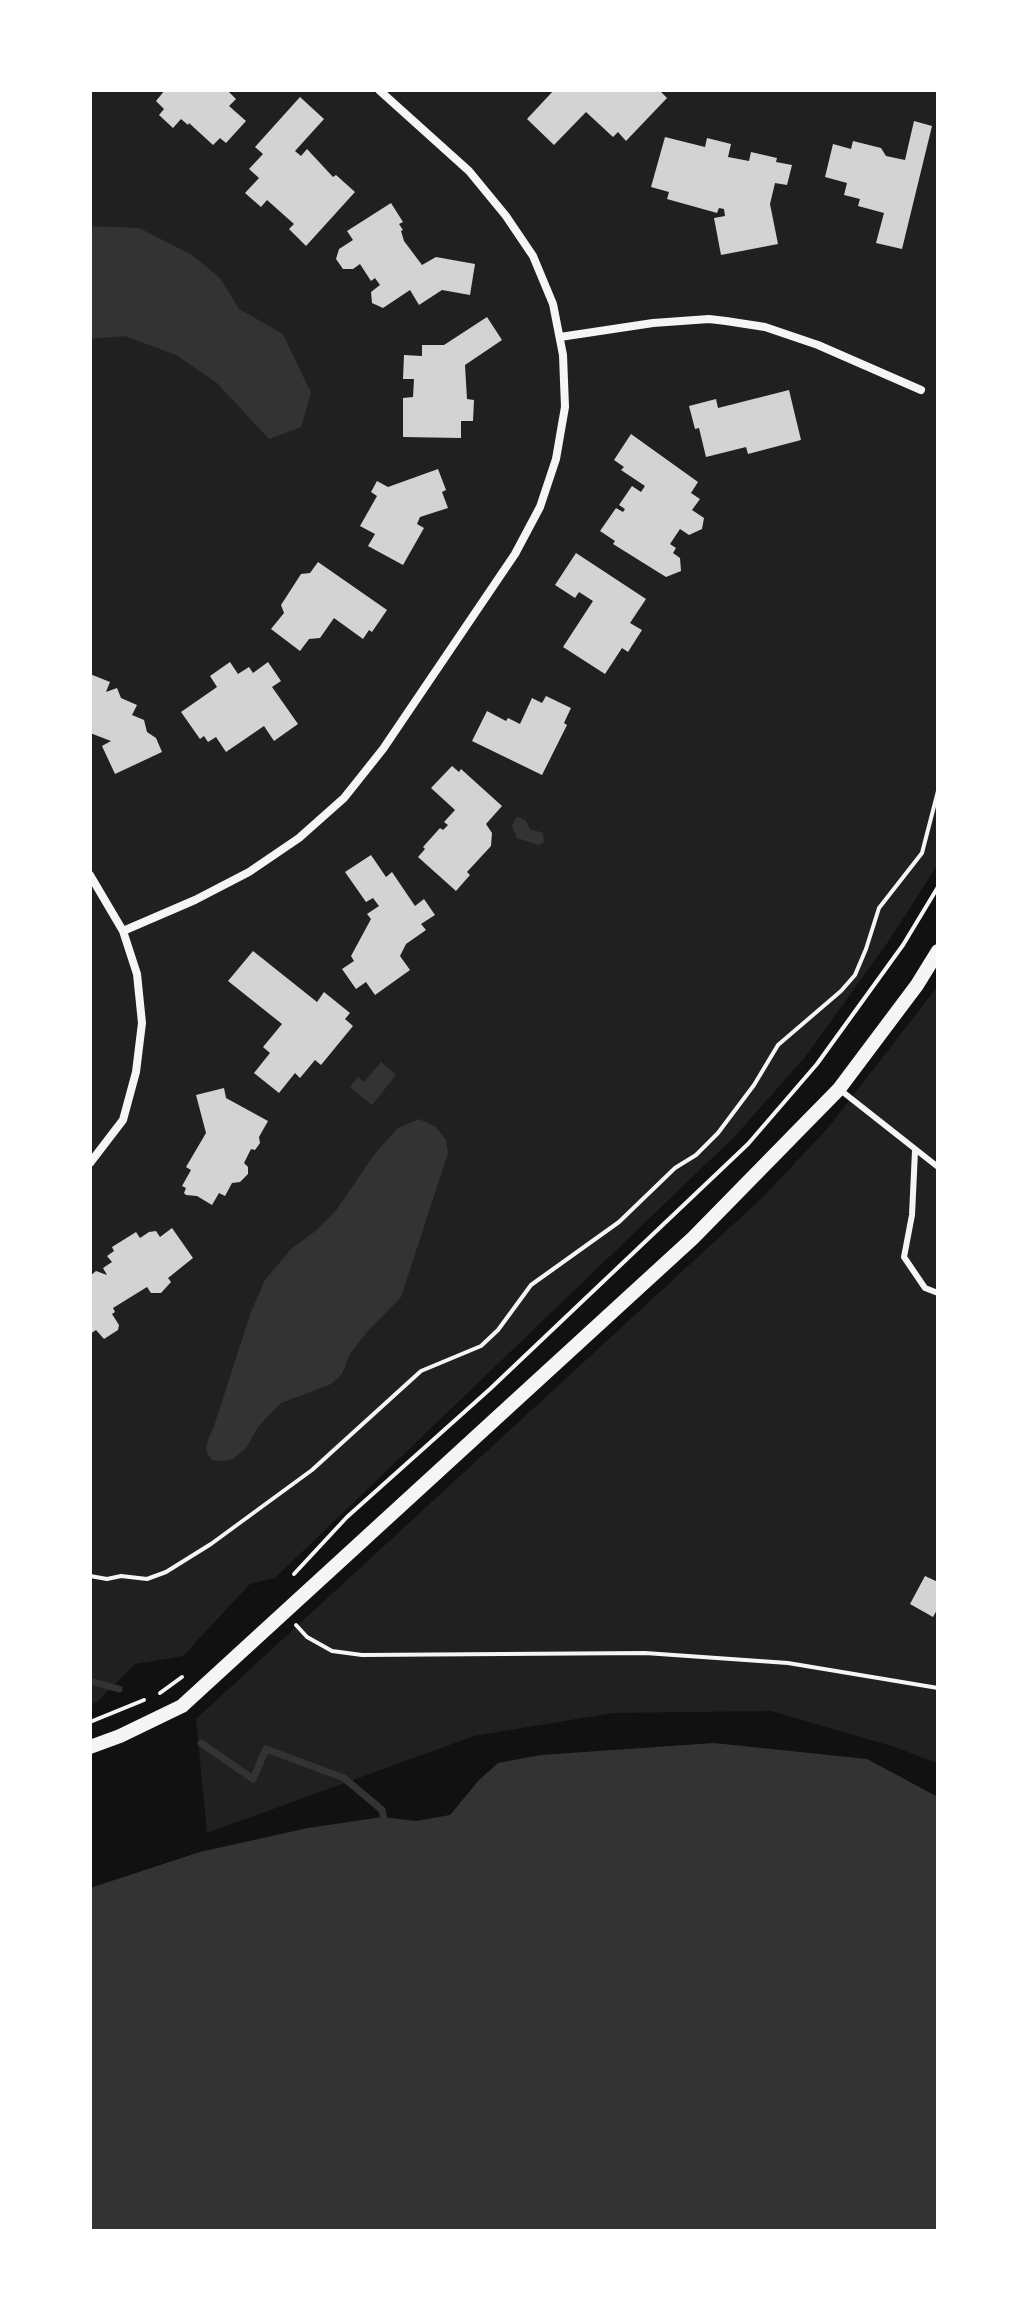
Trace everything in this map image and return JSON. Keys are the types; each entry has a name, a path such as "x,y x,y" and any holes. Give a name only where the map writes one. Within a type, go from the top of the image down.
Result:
{"street":[{"path":"123,931 195,900 249,872 299,838 344,798 383,749 515,554 540,507 556,459 565,407 560,337 553,304 533,256 506,216 469,171 379,90"},
{"path":"560,337 653,323 717,320 765,327 818,345 921,390"},
{"path":"90,875 123,931 137,974 142,1023 136,1072 123,1120 90,1163"},
{"path":"90,1747 182,1706 693,1238 839,1089 917,985 938,951"}],"lane":[{"path":"839,1089 938,1167"},
{"path":"915,1151 912,1215 904,1257 925,1288 938,1293"}],"path":[{"path":"90,1576 147,1579 166,1572 211,1544 312,1470 421,1371 481,1346 498,1330 531,1285 619,1222 675,1168 696,1155 727,1122 778,1045 841,991 855,975 879,908 922,853 938,791"},
{"path":"289,1580 347,1517 512,1368 748,1144 817,1064 903,945 938,887"},
{"path":"285,1614 307,1637 332,1651 362,1655 645,1653 788,1663 938,1688"},
{"path":"90,1722 156,1696 185,1675"}],"shaded area":[{"path":"90,90 938,90 938,864 890,939 806,1056 735,1136 275,1578 250,1584 183,1656 135,1664 90,1705"},
{"path":"90,226 139,228 192,255 220,278 239,309 283,334 311,393 301,427 269,439 217,383 176,355 125,336 90,339"},
{"path":"519,817 526,821 530,829 543,833 544,842 538,845 517,838 512,826"},
{"path":"938,986 938,1764 898,1748 771,1711 613,1713 474,1736 207,1833 196,1719 763,1197 827,1129"},
{"path":"381,1062 396,1075 372,1105 350,1087 358,1077 364,1082"},
{"path":"419,1119 436,1127 446,1140 448,1153 401,1297 367,1332 350,1354 342,1374 331,1384 281,1403 258,1427 246,1448 233,1459 212,1460 206,1451 208,1440 251,1312 265,1280 292,1248 317,1230 337,1209 374,1155 398,1128"},
{"path":"714,1743 867,1759 938,1797 938,2231 90,2231 90,1888 200,1852 308,1828 382,1817 416,1821 450,1815 479,1780 498,1763 541,1755"}],"building":[{"path":"165,90 227,90 236,99 229,106 246,121 226,143 220,138 213,145 189,123 181,119 173,128 159,115 164,109 156,101"},
{"path":"554,90 659,90 667,98 626,141 618,132 613,137 586,112 554,145 527,119"},
{"path":"300,97 324,119 295,151 301,156 307,149 333,177 336,175 355,192 306,246 289,229 294,224 267,200 261,207 245,193 259,178 249,169 263,154 255,147"},
{"path":"914,121 932,126 902,249 876,243 884,213 858,206 860,199 844,195 847,183 825,177 833,144 851,149 853,141 881,148 886,156 905,160"},
{"path":"665,137 705,147 707,138 731,144 728,157 749,161 751,152 792,165 787,185 775,183 770,204 778,244 721,255 714,218 725,216 724,209 719,208 717,213 667,199 669,192 651,187"},
{"path":"391,203 403,222 399,224 404,241 422,265 436,257 475,264 470,295 442,290 419,305 410,290 383,308 372,303 371,292 380,285 375,278 371,281 360,264 353,269 343,269 336,259 339,249 353,240 347,231"},
{"path":"487,317 502,340 465,365 467,399 474,400 473,421 461,421 461,438 403,437 403,398 413,397 414,379 403,379 404,355 422,356 422,345 444,345"},
{"path":"789,390 801,440 748,454 746,447 706,457 699,428 695,429 689,406 716,399 718,408"},
{"path":"631,434 698,482 691,493 700,499 692,510 704,518 702,529 689,535 680,529 670,544 676,548 673,553 680,558 681,571 666,577 613,544 615,541 600,531 616,508 623,512 625,509 619,505 632,486 641,492 645,486 621,470 624,467 614,460"},
{"path":"438,469 446,490 442,492 448,508 420,517 417,524 424,528 403,565 368,546 375,534 360,526 377,496 371,492 377,481 388,487"},
{"path":"576,553 646,599 630,623 642,630 628,652 622,648 605,674 563,647 593,601 579,592 575,598 555,585"},
{"path":"318,562 387,610 372,632 369,630 363,639 334,618 320,638 309,639 300,651 271,629 284,613 281,605 301,574 310,573"},
{"path":"230,662 238,674 249,667 253,673 268,662 281,681 272,687 298,724 274,741 264,726 226,752 216,737 208,742 204,736 200,739 181,712 217,687 210,676"},
{"path":"90,674 110,682 106,692 117,688 121,698 137,705 132,715 144,720 147,732 156,738 162,752 115,774 102,746 111,741 90,733"},
{"path":"546,696 571,708 564,723 567,725 542,775 472,741 487,711 520,724 532,698 542,703"},
{"path":"452,766 459,772 461,769 502,806 486,824 492,833 491,846 467,872 470,875 456,891 418,857 440,828 443,830 448,825 444,822 455,810 431,788"},
{"path":"371,855 386,877 392,872 415,906 424,899 435,915 421,924 426,930 406,944 400,956 410,970 375,995 366,982 356,989 342,969 354,961 351,956 371,919 367,914 379,906 373,898 366,902 345,872"},
{"path":"253,951 317,1002 324,992 350,1013 345,1019 353,1026 321,1065 315,1060 300,1078 295,1073 279,1093 254,1073 270,1053 263,1047 282,1024 228,981"},
{"path":"224,1088 226,1098 268,1121 259,1137 260,1143 255,1150 251,1149 244,1163 248,1174 240,1182 232,1183 225,1196 219,1193 212,1205 197,1196 186,1195 186,1188 182,1186 191,1170 186,1167 206,1133 196,1095"},
{"path":"172,1228 193,1258 168,1278 171,1282 161,1293 151,1293 147,1287 113,1308 118,1330 104,1339 96,1330 90,1334 90,1276 96,1271 107,1275 103,1268 112,1262 107,1256 114,1251 112,1247 136,1232 140,1238 156,1231 160,1237"},
{"path":"925,1576 938,1582 938,1608 933,1617 910,1604"}],"waterway":[{"path":"90,1681 119,1689"},
{"path":"201,1743 253,1779 266,1749 344,1778 382,1810 385,1824"}]}
